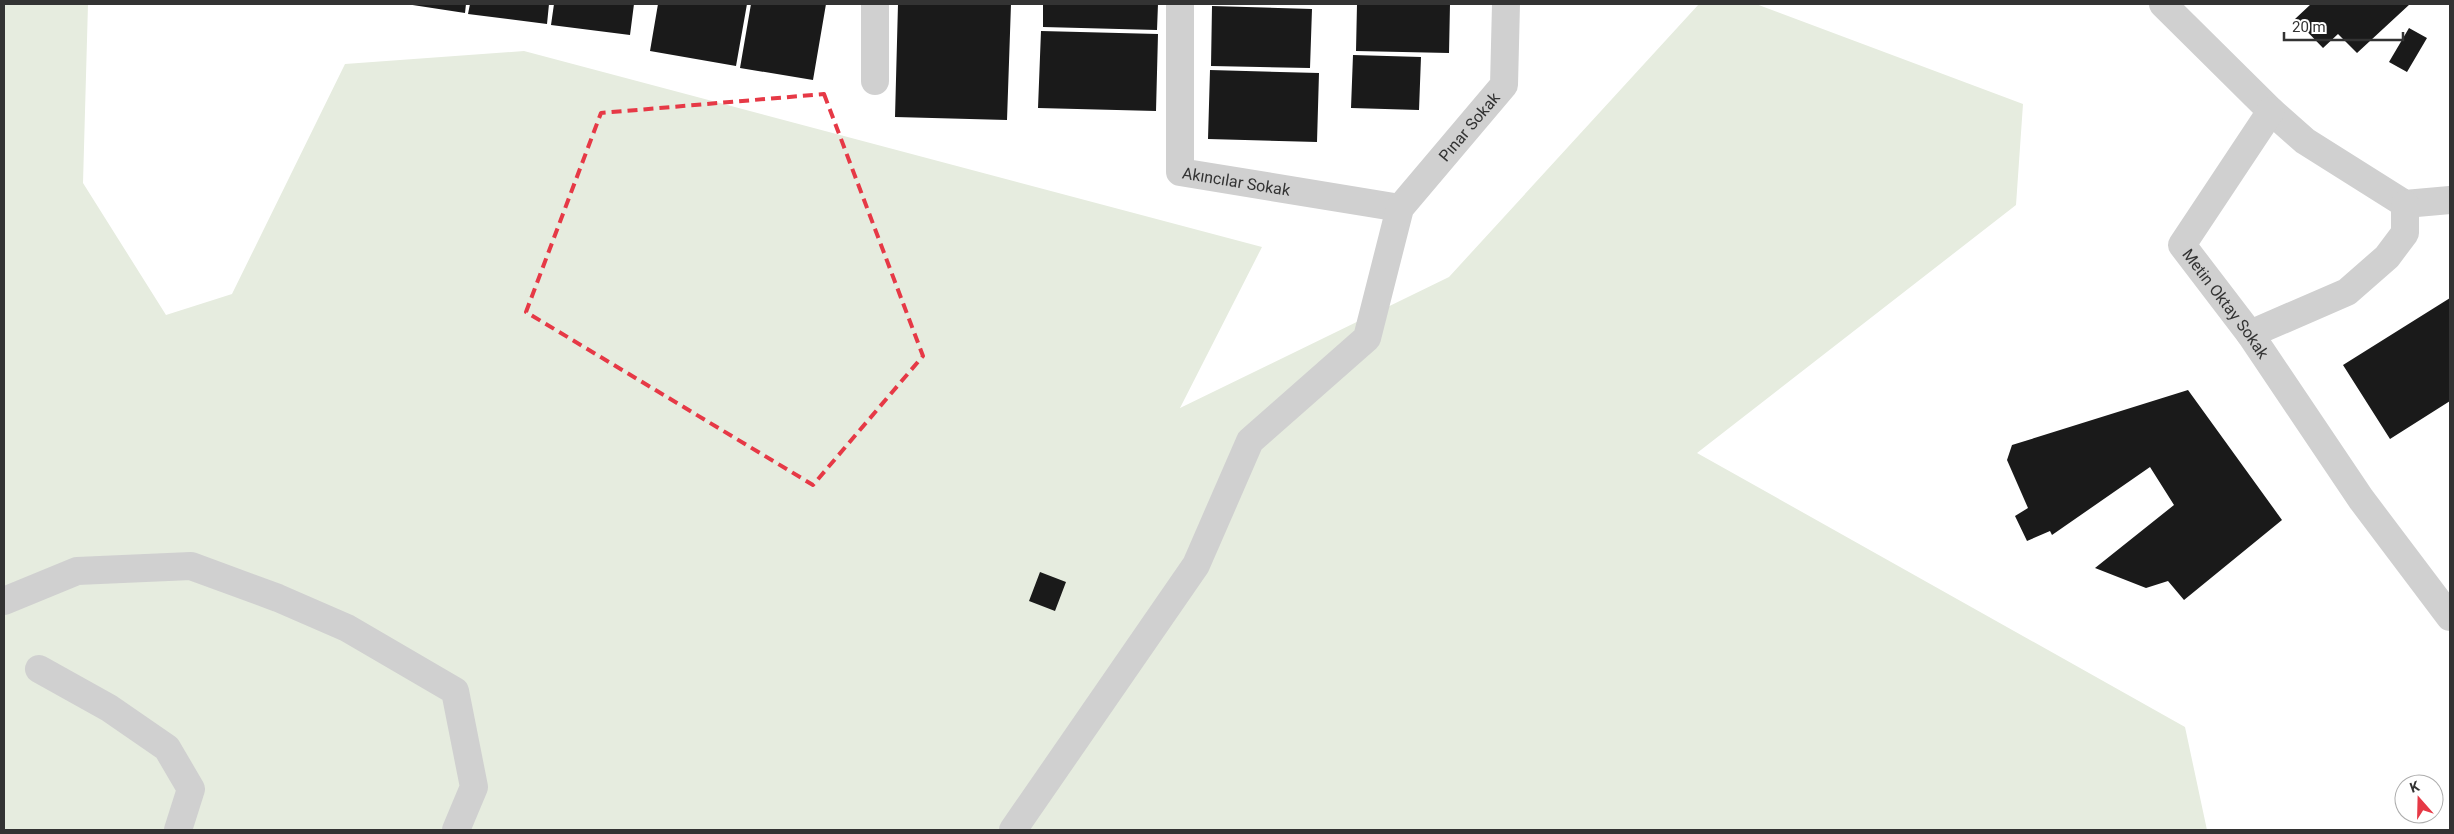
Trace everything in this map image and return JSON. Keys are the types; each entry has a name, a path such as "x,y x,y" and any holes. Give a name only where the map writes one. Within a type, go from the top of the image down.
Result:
{"street":[{"path":"875,4 875,81"},
{"name":"Akıncılar Sokak","path":"1180,4 1180,172 1400,208"},
{"name":"Pınar Sokak","path":"1400,208 1504,85 1506,4"},
{"path":"2163,4 2271,111 2305,141 2405,204 2450,200"},
{"name":"Metin Oktay Sokak","path":"2271,111 2182,245 2250,334 2361,499 2450,617"},
{"path":"2250,334 2347,292 2387,257 2405,234 2405,204"},
{"path":"1013,830 1196,565 1250,441 1367,338 1400,208"},
{"path":"4,601 77,571 191,566 278,598 347,628 455,691 474,787 456,830"},
{"path":"39,669 109,708 167,748 191,789 178,830"}],"highlighted area":[{"path":"824,94 923,356 813,485 526,312 601,113"}],"shaded area":[{"path":"4,4 88,4 83,183 166,315 232,294 345,64 524,51 1262,247 1180,408 1449,277 1699,4 1756,4 2023,104 2016,205 1697,453 2185,727 2207,830 4,830"}],"building":[{"path":"406,4 466,4 465,13"},
{"path":"470,4 549,4 547,24 468,14"},
{"path":"554,4 634,4 630,35 551,25"},
{"path":"658,4 747,4 736,66 650,51"},
{"path":"751,4 826,4 813,80 740,68"},
{"path":"898,4 1011,4 1007,120 895,117"},
{"path":"1043,4 1158,4 1157,30 1043,27"},
{"path":"1357,4 1450,4 1449,53 1356,51"},
{"path":"2311,4 2410,4 2357,53 2338,34 2323,48 2295,19"},
{"path":"1212,6 1312,9 1310,68 1211,66"},
{"path":"2409,28 2427,38 2407,72 2389,62"},
{"path":"1041,31 1158,34 1156,111 1038,108"},
{"path":"1353,55 1421,57 1419,110 1351,108"},
{"path":"1210,70 1319,73 1317,142 1208,139"},
{"path":"2450,298 2450,401 2390,439 2343,365"},
{"path":"2188,390 2282,520 2184,600 2168,581 2146,588 2095,568 2174,505 2150,467 2052,535 2050,531 2027,541 2015,516 2028,508 2007,460 2012,445"},
{"path":"1040,572 1066,582 1055,611 1029,601"}]}
